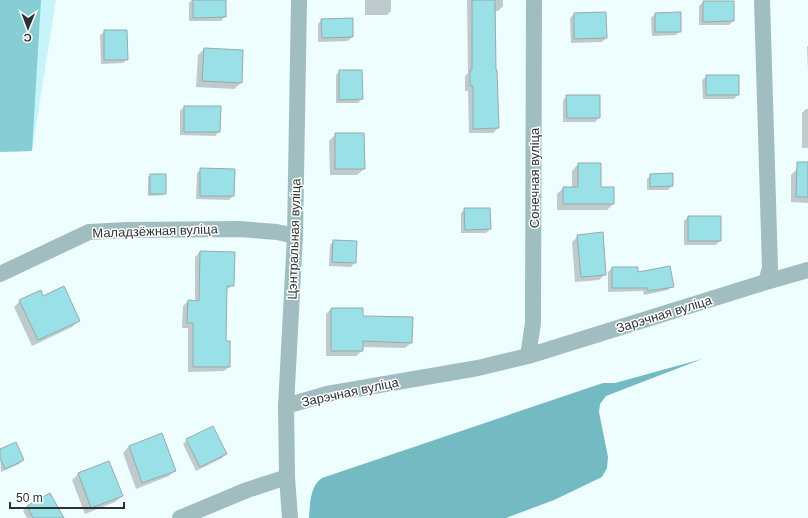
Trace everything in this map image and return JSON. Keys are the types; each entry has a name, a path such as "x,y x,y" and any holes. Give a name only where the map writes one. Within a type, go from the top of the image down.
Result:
{"street":[{"name":"Цэнтральная вуліца","path":"290,518 287,477 286,406 295,236 298,0"},
{"name":"Сонечная вуліца","path":"528,356 534,323 534,0"},
{"path":"762,0 770,268 766,282"},
{"name":"Маладзёжная вуліца","path":"0,274 89,232 127,230 238,229 277,232 295,236"},
{"name":"Зарэчная вуліца","path":"286,406 328,394 478,368 528,356 808,270"},
{"path":"180,518 247,490 287,477"}],"shaded area":[{"path":"0,0 56,0 32,151 0,152"},
{"path":"0,0 41,0 32,151 0,152"},
{"path":"702,359 606,396 600,404 599,412 608,457 607,468 602,477 554,500 506,518 309,518 310,501 313,490 318,481 322,478 603,383 615,383"}],"building":[{"path":"193,0 226,0 226,17 193,18"},
{"path":"472,0 495,0 499,128 473,129 473,86 470,86 470,70 472,70"},
{"path":"703,1 734,1 734,21 703,22"},
{"path":"606,12 607,38 574,39 574,13"},
{"path":"681,12 681,32 655,32 655,13"},
{"path":"353,18 353,37 322,38 321,19"},
{"path":"104,30 127,30 128,60 104,60"},
{"path":"204,48 243,50 242,83 202,81"},
{"path":"339,70 362,70 363,99 339,100"},
{"path":"706,75 739,75 739,95 706,95"},
{"path":"566,95 600,95 600,118 567,118"},
{"path":"184,106 221,106 220,132 184,132"},
{"path":"335,133 364,133 365,169 335,169"},
{"path":"797,162 808,162 808,197 796,197"},
{"path":"578,163 601,163 601,187 614,187 614,204 563,204 563,187 578,187"},
{"path":"200,168 235,169 234,196 200,196"},
{"path":"673,173 673,186 650,187 650,174"},
{"path":"150,174 166,174 166,194 150,194"},
{"path":"464,208 490,208 491,229 465,230"},
{"path":"688,216 721,216 721,241 688,241"},
{"path":"603,232 606,275 581,277 577,235"},
{"path":"333,240 357,241 356,263 332,262"},
{"path":"200,251 235,252 234,286 227,286 226,341 230,341 230,367 193,367 193,323 187,323 188,300 199,301"},
{"path":"670,266 674,287 648,291 647,288 612,288 612,267 638,267 638,272"},
{"path":"64,286 80,321 38,340 19,300 41,290 43,296"},
{"path":"331,308 363,308 363,316 413,317 412,343 363,341 363,351 331,351"},
{"path":"213,426 227,454 200,467 186,439"},
{"path":"162,433 176,471 142,483 129,446"},
{"path":"16,442 24,460 5,469 0,458 0,449"},
{"path":"109,461 123,496 91,508 78,473"},
{"path":"50,493 64,518 33,518 27,506"}]}
